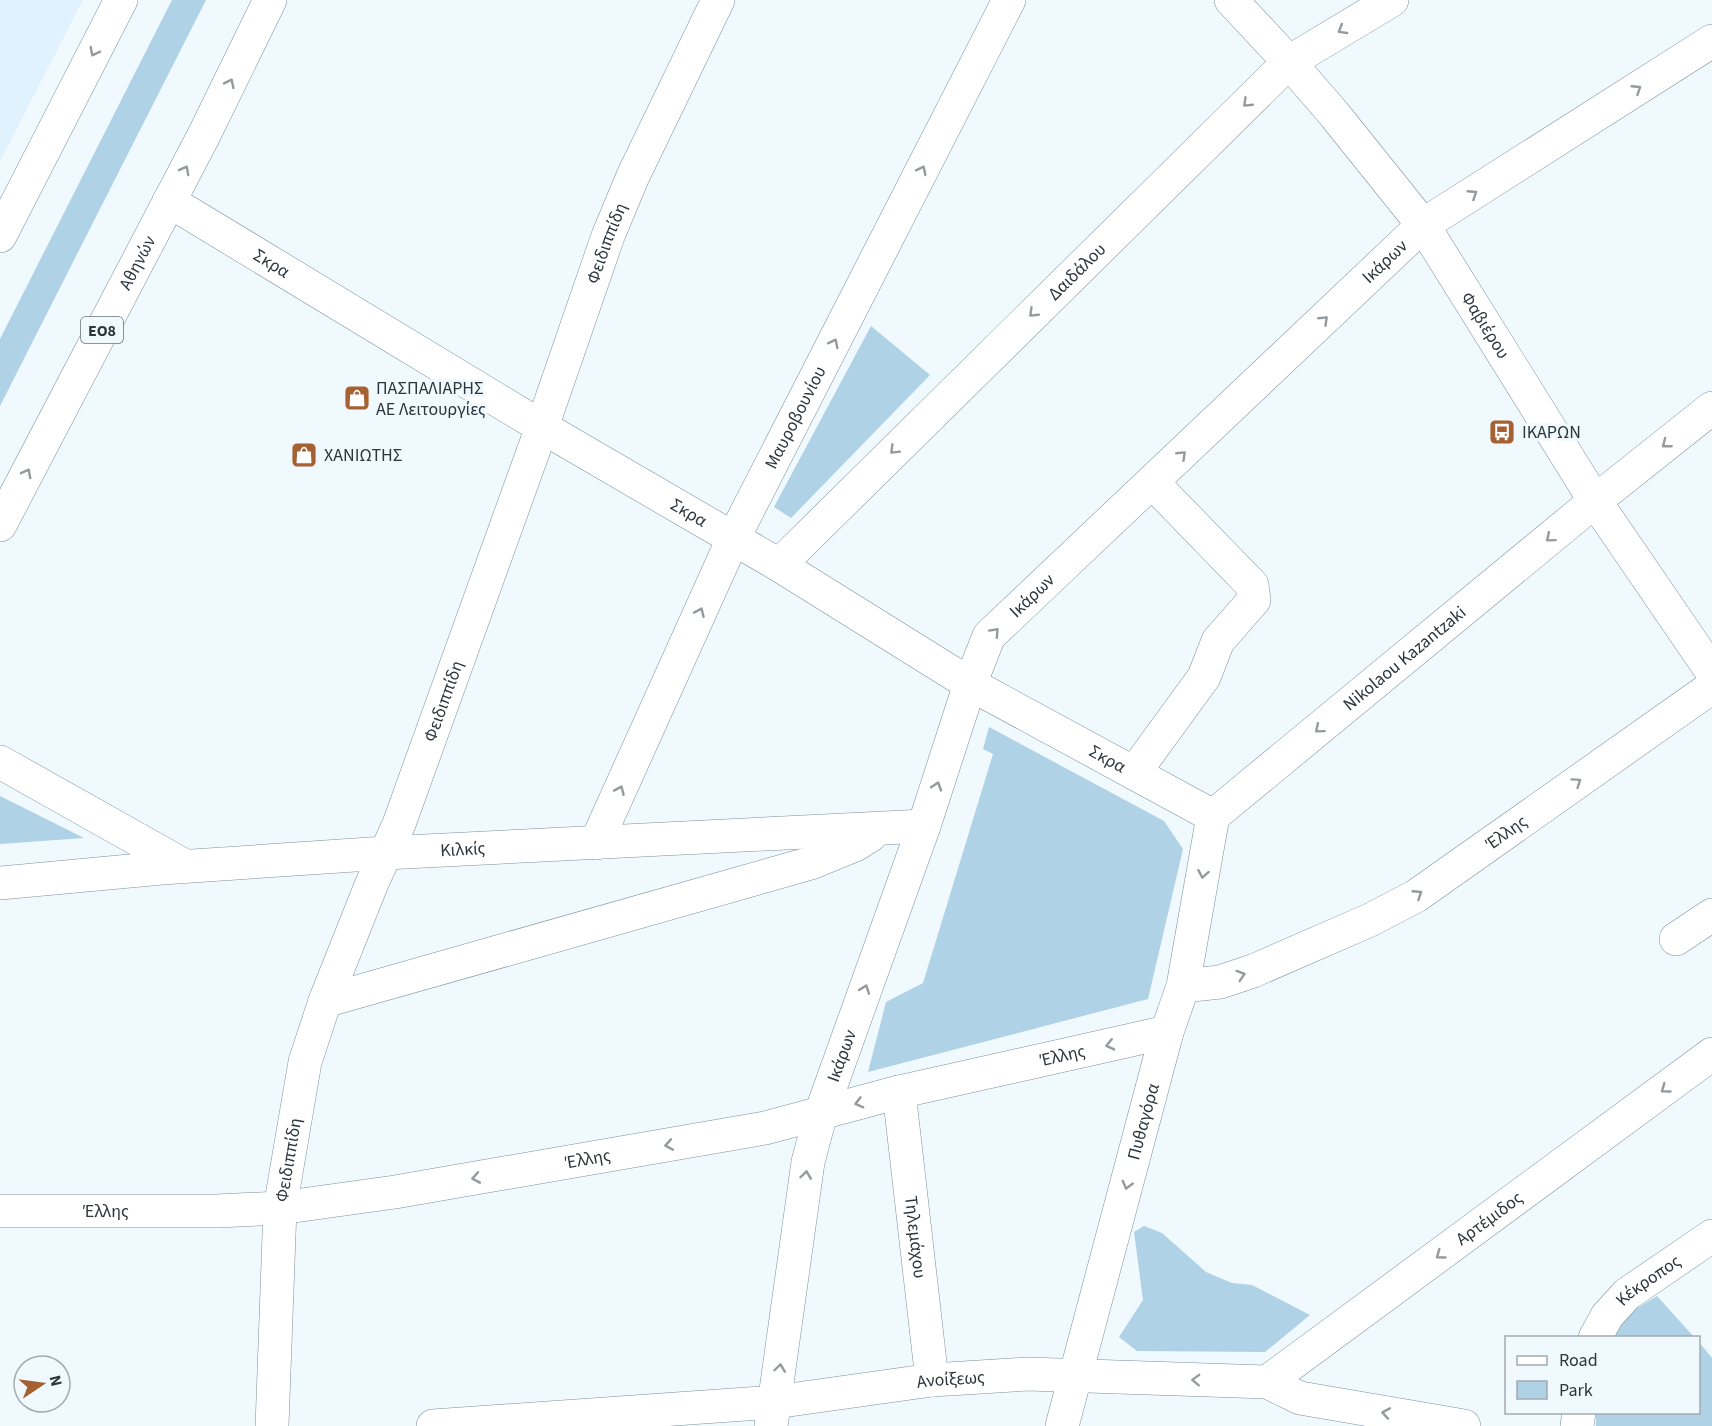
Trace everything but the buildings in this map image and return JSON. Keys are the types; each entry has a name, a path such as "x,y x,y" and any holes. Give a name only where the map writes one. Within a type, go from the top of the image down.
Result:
{"main road":[{"path":"0,236 121,0"},
{"name":"Αθηνών","path":"0,525 204,135 270,0"},
{"name":"Φειδιππίδη","path":"272,1426 279,1208 304,1062 325,1001 399,824 608,236 633,176 718,0"},
{"name":"Μαυροβουνίου","path":"597,843 733,539 1009,0"},
{"name":"Φαβιέρου","path":"1231,0 1289,62 1423,225 1595,501 1712,672"},
{"name":"Δαιδάλου","path":"778,565 1289,62 1392,0"},
{"name":"Ικάρων","path":"773,1414 808,1162 821,1113 924,826 970,684 989,636 1423,225 1712,41"},
{"name":"Σκρα","path":"169,201 542,427 778,565 970,684 1214,816"},
{"name":"Nikolaou Kazantzaki","path":"1214,816 1595,501 1712,408"},
{"path":"1134,773 1204,677 1218,641 1254,600 1252,585 1153,483"},
{"name":"Έλλης","path":"1184,986 1220,982 1253,971 1370,920 1416,897 1712,687"},
{"path":"0,762 185,866"},
{"name":"Πυθαγόρα","path":"1062,1426 1167,1032 1184,986 1214,816"},
{"name":"Κιλκίς","path":"0,883 185,866 385,853 924,826"},
{"path":"325,1001 811,863 855,845 879,829"},
{"path":"1676,939 1712,915"},
{"name":"Έλλης","path":"0,1211 217,1211 279,1208 395,1192 754,1130 899,1092 1167,1032"},
{"name":"Αρτέμιδος","path":"1267,1382 1712,1054"},
{"name":"Τηλεμάχου","path":"899,1092 932,1380"},
{"name":"Κέκροπος","path":"1596,1336 1607,1316 1627,1294 1712,1236"},
{"name":"Ανοίξεως","path":"433,1426 773,1414 932,1380 1028,1374 1267,1382 1300,1398 1464,1426"}],"shaded area":[{"path":"0,0 83,0 0,161"}],"green space":[{"path":"172,0 206,0 0,406 0,339"},
{"path":"871,326 930,375 791,518 774,507"},
{"path":"989,727 1164,821 1183,849 1148,999 868,1072 886,1002 923,983 993,754 983,749"},
{"path":"0,796 84,838 0,844"},
{"path":"1144,1226 1162,1233 1206,1272 1232,1283 1252,1285 1310,1315 1265,1352 1137,1351 1119,1337 1143,1300 1134,1232"},
{"path":"1657,1296 1693,1336 1610,1336 1624,1316"},
{"path":"1700,1343 1712,1358 1712,1426 1596,1426 1596,1414 1700,1414"}],"place":[{"name":"ΠΑΣΠΑΛΙΑΡΗΣ ΑΕ Λειτουργίες","path":"357,398"},
{"name":"ΙΚΑΡΩΝ","path":"1502,432"},
{"name":"ΧΑΝΙΩΤΗΣ","path":"304,455"}]}
